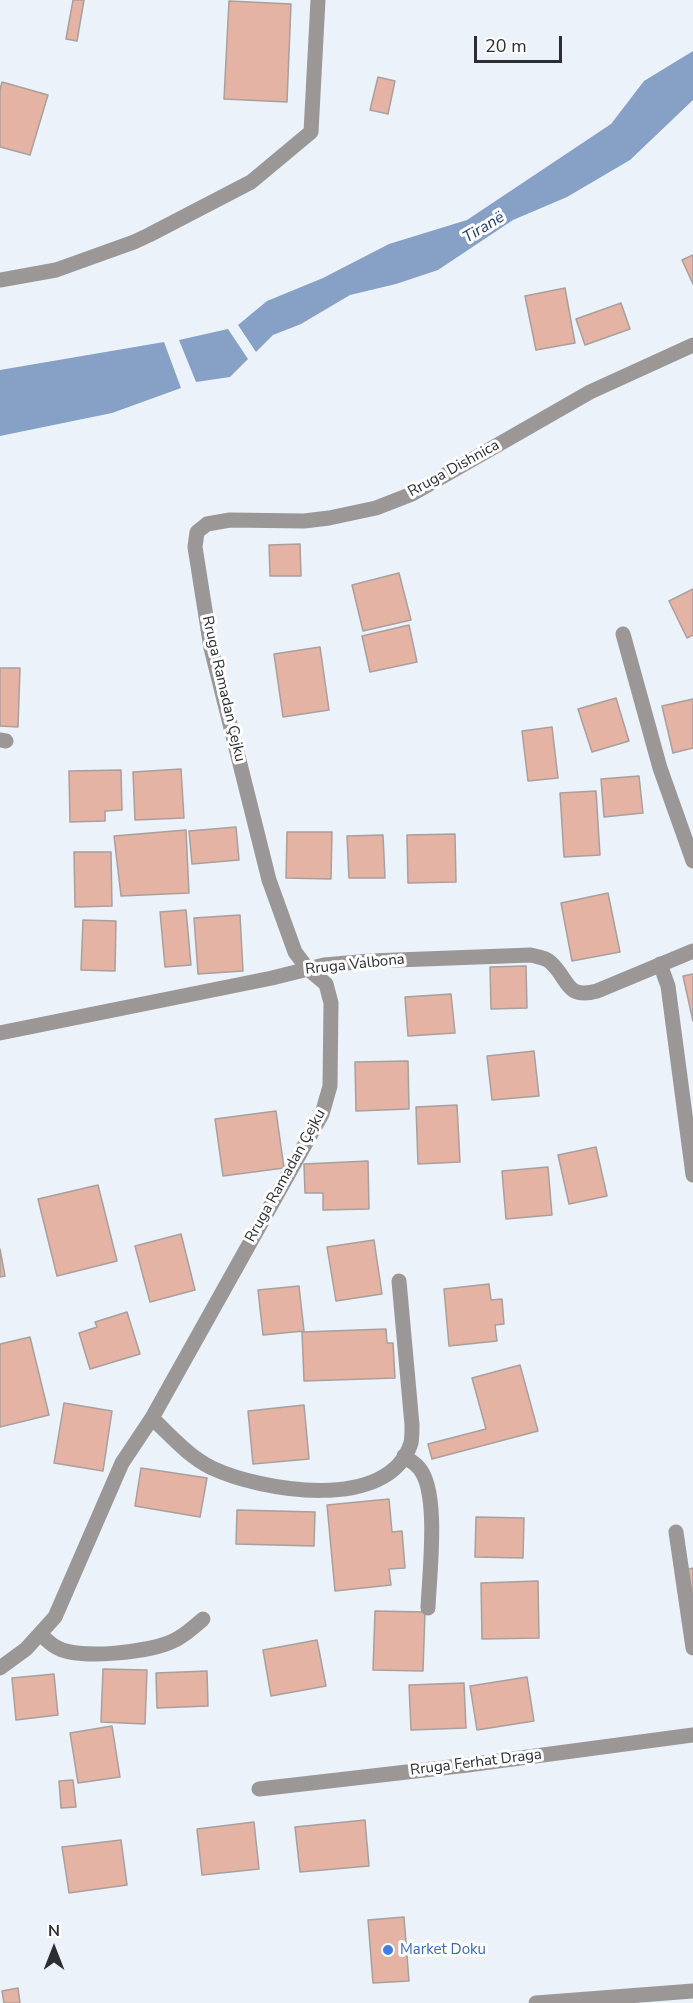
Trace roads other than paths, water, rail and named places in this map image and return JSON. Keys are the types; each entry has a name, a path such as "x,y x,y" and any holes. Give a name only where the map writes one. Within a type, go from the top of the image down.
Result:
{"street":[{"path":"0,280 56,270 149,235 251,182 311,132 318,0"},
{"name":"Rruga Dishnica","path":"197,532 207,524 230,520 304,521 376,508 412,494 590,392 693,345"},
{"name":"Rruga Ramadan Çejku","path":"0,1668 26,1649 55,1617 122,1463 152,1418 322,1114 330,1086 332,1003 326,984 307,968 296,952 269,880 211,648 195,547 197,532"},
{"path":"623,634 660,768 693,861"},
{"name":"Rruga Valbona","path":"0,1033 272,978 307,968 370,961 531,955 546,959 554,965 574,991 584,994 693,951"},
{"path":"660,964 668,986 693,1176"},
{"path":"152,1418 186,1451 212,1468 276,1488 307,1491 330,1490 370,1483 391,1473 411,1443 412,1425 399,1281"},
{"path":"404,1456 420,1468 431,1496 428,1608"},
{"path":"676,1532 693,1648"},
{"path":"40,1634 58,1648 79,1654 131,1651 175,1641 203,1619"},
{"name":"Rruga Ferhat Draga","path":"259,1789 468,1765 693,1735"},
{"path":"536,2003 693,1991"}],"water":[{"name":"Tiranë","path":"693,51 693,100 630,160 567,197 513,220 438,270 396,284 350,295 301,324 273,335 256,352 238,325 267,301 323,278 389,244 467,220 611,124 644,81"},
{"path":"228,329 248,359 230,377 196,382 179,340"},
{"path":"164,342 181,388 112,413 0,436 0,370"}],"place":[{"name":"Market Doku","path":"388,1950"}]}
